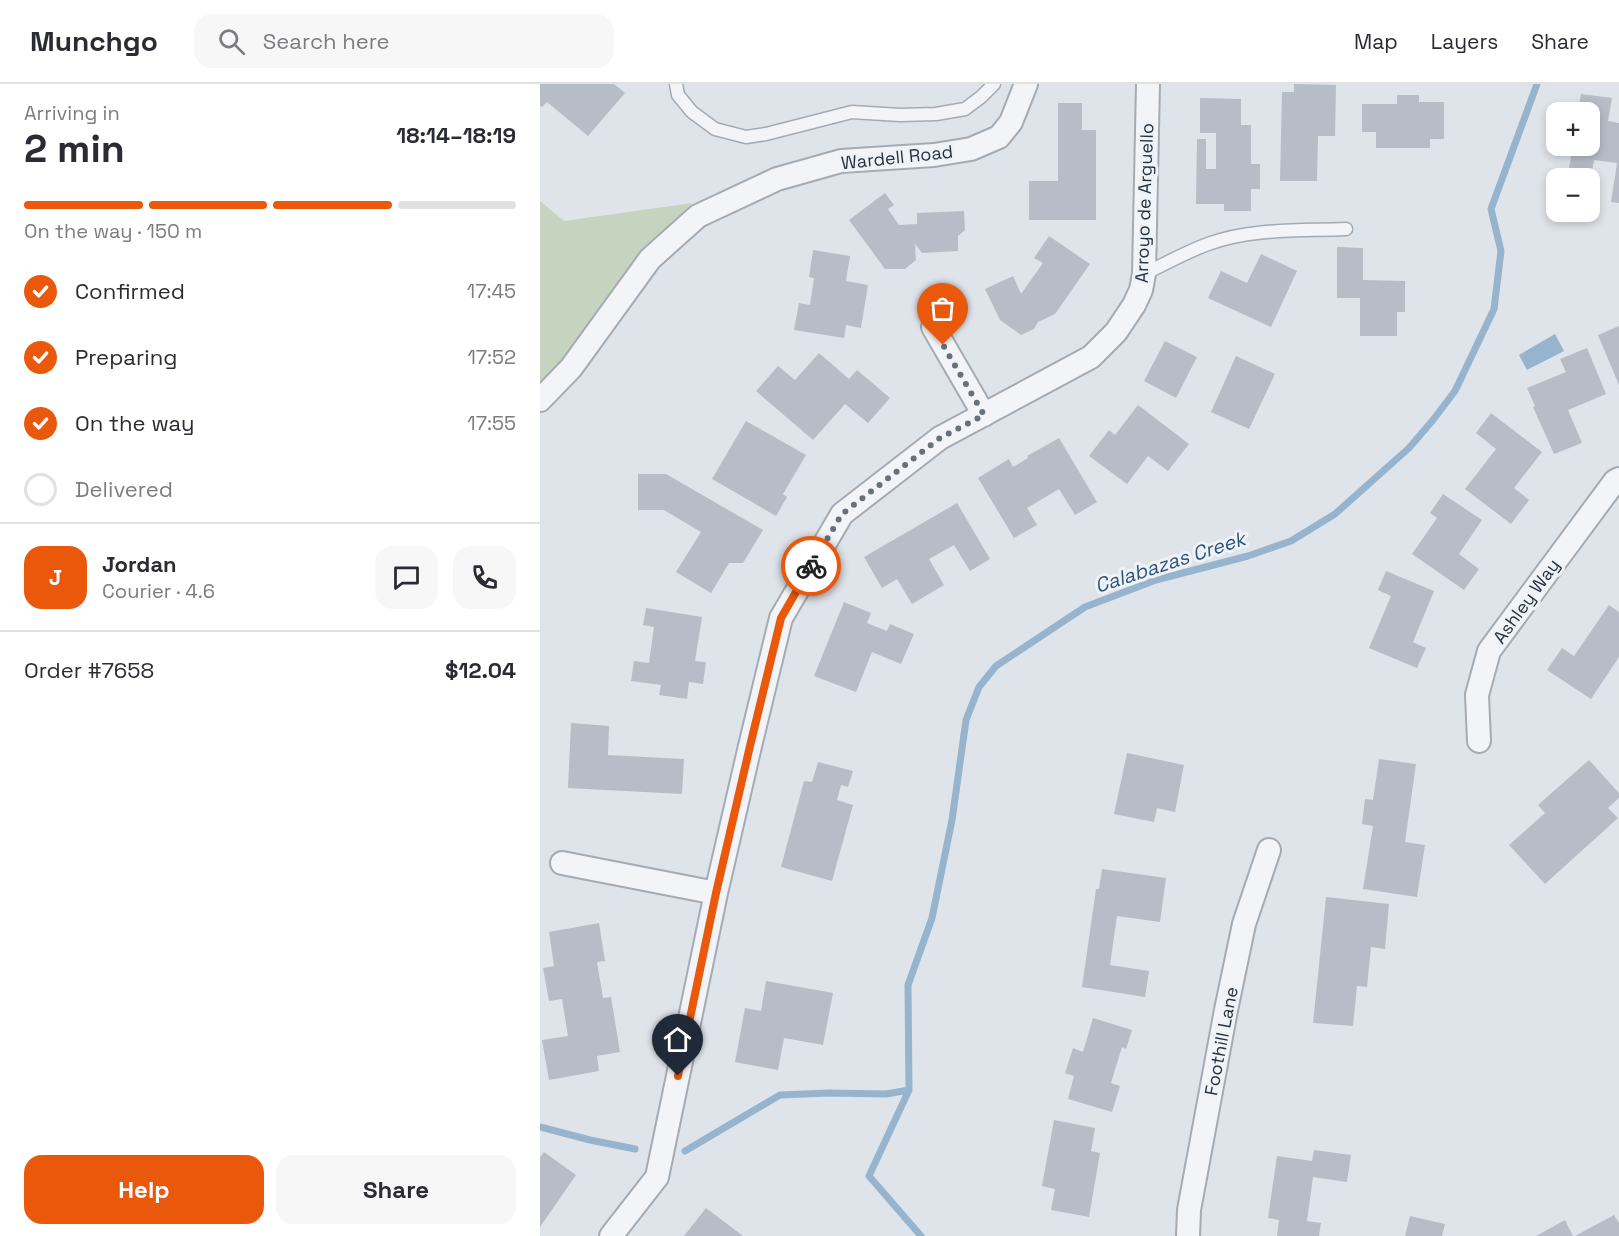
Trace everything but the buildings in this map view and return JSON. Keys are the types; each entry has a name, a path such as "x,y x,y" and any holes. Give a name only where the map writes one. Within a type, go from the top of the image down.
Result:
{"street":[{"name":"Wardell Road","path":"540,400 571,368 650,260 698,216 777,179 841,161 934,155 971,149 999,137 1011,122 1026,84"},
{"name":"Arroyo de Arguello","path":"611,1236 657,1178 716,893 781,618 842,514 940,438 1091,357 1116,332 1141,291 1144,274 1148,84"},
{"path":"933,327 984,415"},
{"name":"Ashley Way","path":"1479,741 1477,695 1489,651 1615,481 1619,479"},
{"name":"Foothill Lane","path":"1188,1236 1189,1210 1237,956 1244,924 1269,850"},
{"path":"562,863 716,893"}],"lane":[{"path":"676,84 678,95 692,112 715,129 746,137 852,112 900,115 936,114 965,108 994,84"},
{"path":"1144,274 1208,244 1245,235 1277,231 1346,229"}],"green space":[{"path":"540,201 564,221 692,203 641,256 563,361 540,385"}],"water":[{"path":"1555,334 1564,351 1527,370 1519,355"}],"waterway":[{"name":"Calabazas Creek","path":"921,1236 869,1176 909,1090 908,985 932,918 952,820 966,720 979,687 996,666 1085,607 1156,580 1248,556 1291,541 1335,514 1409,448 1455,391 1494,309 1501,251 1491,209 1537,84"},
{"path":"685,1151 780,1095 886,1094 909,1090"},
{"path":"540,1127 635,1149"}],"way so far":[{"path":"811,566 842,514 940,438 984,415 943,345"}],"route":[{"path":"678,1076 716,893 781,618 811,566"}]}
